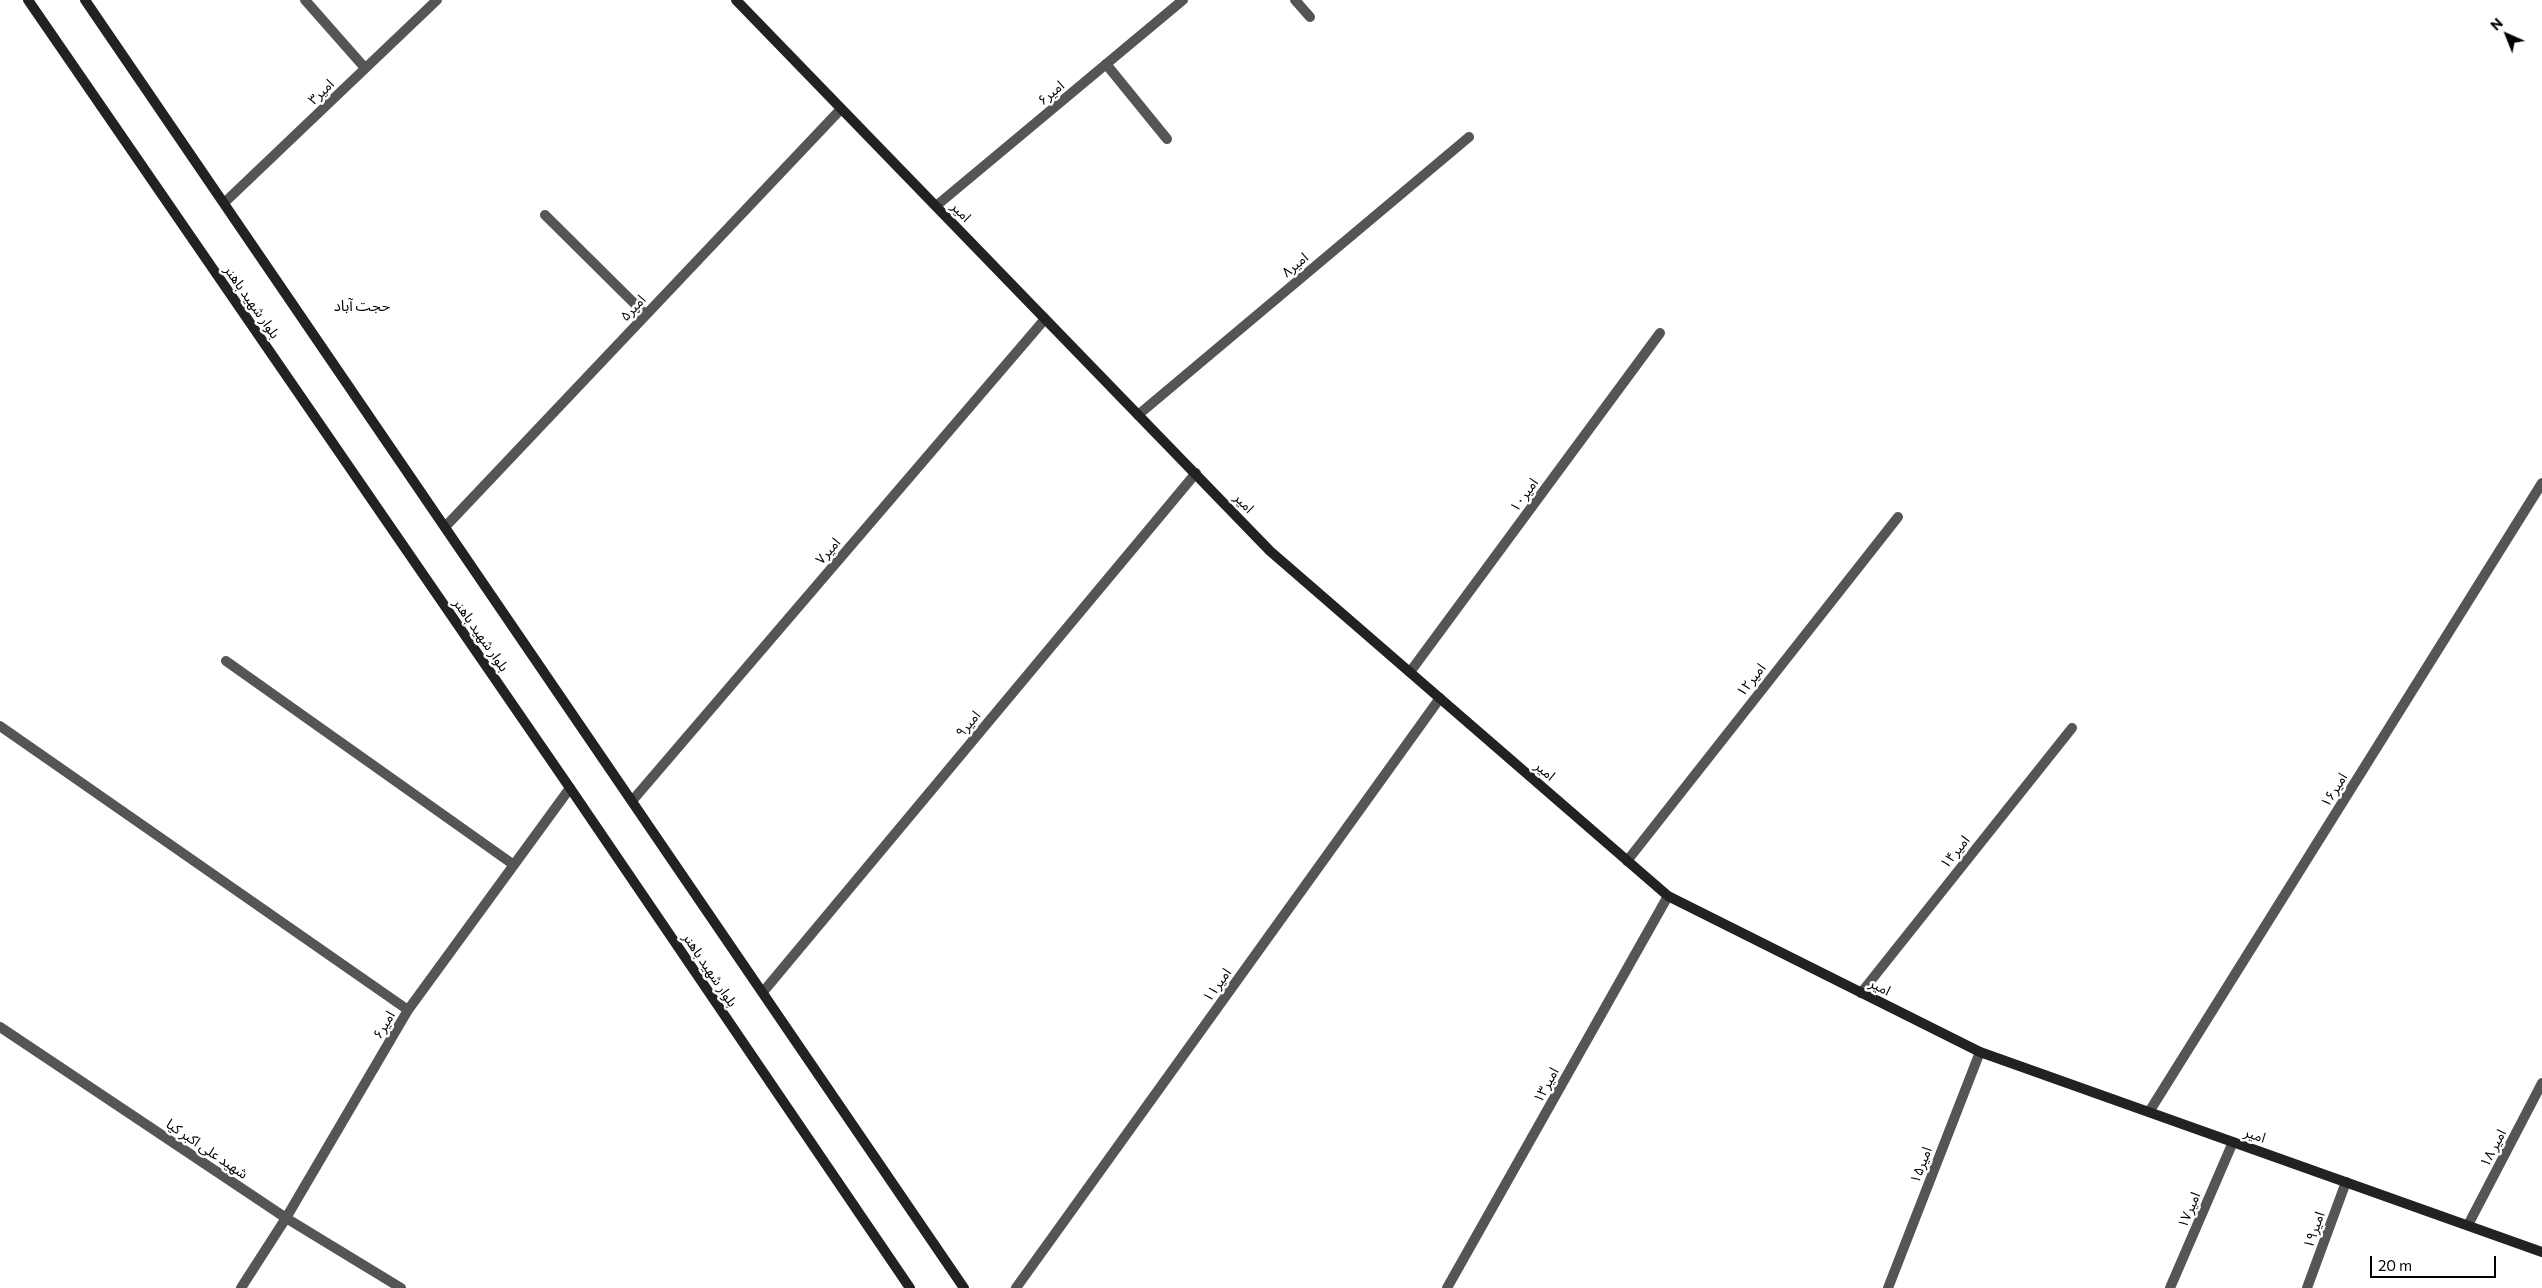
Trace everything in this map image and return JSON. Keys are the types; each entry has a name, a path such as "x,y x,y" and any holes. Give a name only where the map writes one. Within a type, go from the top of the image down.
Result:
{"main road":[{"name":"بلوار شهید باهنر","path":"28,0 570,788 910,1288"},
{"path":"85,0 964,1288"},
{"name":"امیر","path":"739,1 841,109 1270,551 1668,896 1980,1052 2542,1252"}],"street":[{"path":"305,0 365,68"},
{"name":"امیر۳","path":"224,203 437,0"},
{"name":"امیر۶","path":"936,206 1184,0"},
{"path":"1295,0 1310,17"},
{"path":"1106,64 1167,139"},
{"name":"امیر۵","path":"445,527 841,109"},
{"name":"امیر۸","path":"1138,415 1469,137"},
{"path":"545,215 646,315"},
{"name":"امیر۷","path":"632,801 1045,319"},
{"name":"امیر۱۰","path":"1410,672 1660,333"},
{"name":"امیر۹","path":"762,992 1196,473"},
{"name":"امیر۱۶","path":"2149,1112 2542,482"},
{"name":"امیر۱۲","path":"1627,861 1898,517"},
{"path":"226,661 514,865"},
{"name":"امیر۱۱","path":"1016,1288 1440,698"},
{"path":"0,726 408,1010"},
{"name":"امیر۱۴","path":"1861,993 2072,728"},
{"name":"امیر۶","path":"240,1288 286,1218 408,1010 570,788"},
{"name":"امیر۱۳","path":"1447,1288 1668,896"},
{"name":"شهید علی اکبر کیا","path":"0,1027 286,1218 401,1288"},
{"name":"امیر۱۵","path":"1888,1288 1980,1052"},
{"name":"امیر ۱۸","path":"2468,1225 2542,1083"},
{"name":"امیر۱۷","path":"2170,1288 2233,1142"},
{"name":"امیر۱۹","path":"2307,1288 2346,1182"}],"district":[{"name":"حجت آباد","path":"362,306"}]}
